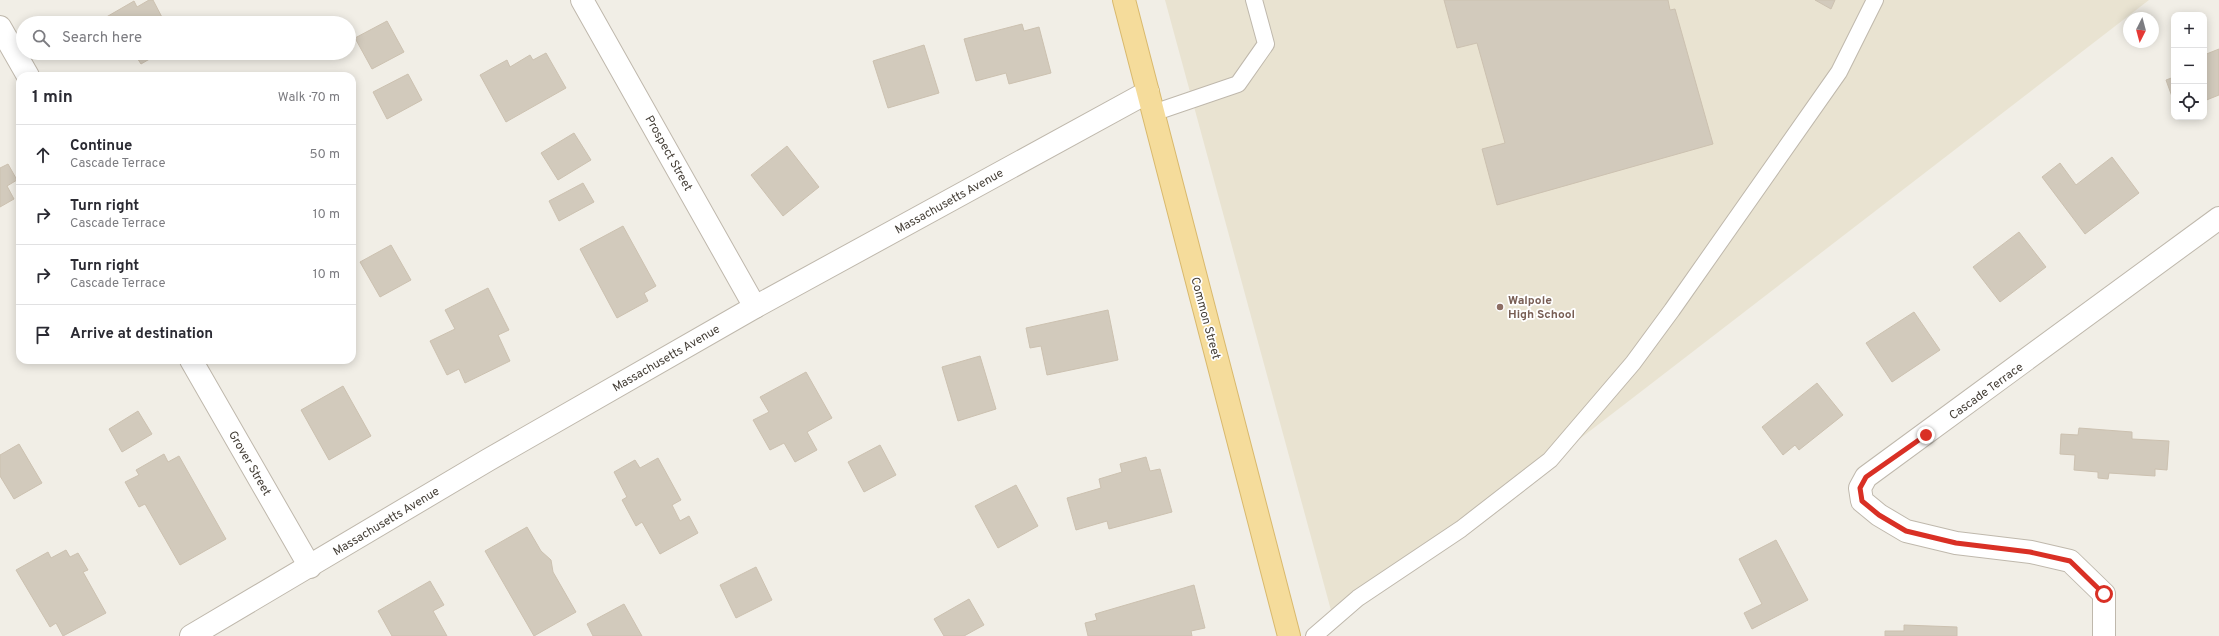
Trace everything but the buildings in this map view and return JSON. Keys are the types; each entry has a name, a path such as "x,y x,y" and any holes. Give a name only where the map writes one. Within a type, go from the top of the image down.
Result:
{"main road":[{"name":"Common Street","path":"1124,0 1289,636"}],"street":[{"name":"Prospect Street","path":"582,0 755,307"},
{"path":"0,27 16,55"},
{"path":"19,60 26,72"},
{"name":"Massachusetts Avenue","path":"191,636 310,567 495,456 755,307 1148,92"},
{"name":"Cascade Terrace","path":"2104,636 2104,594 2070,561 2030,552 1956,543 1906,531 1879,515 1862,501 1860,488 1866,477 2219,218"},
{"name":"Grover Street","path":"193,364 310,567"}],"lane":[{"path":"1153,114 1238,84 1266,44 1254,0"},
{"path":"1314,636 1358,598 1461,529 1550,460 1633,363 1672,310 1840,72 1875,0"}],"shaded area":[{"name":"Walpole High School","path":"1165,0 2149,0 2133,12 2123,12 2123,20 1433,552 1335,625"}],"place":[{"name":"Walpole High School","path":"1500,307"}],"route":[{"path":"1926,435 1866,477 1860,488 1862,501 1879,515 1906,531 1956,543 1985,545 2030,552 2070,561 2104,594"}]}
